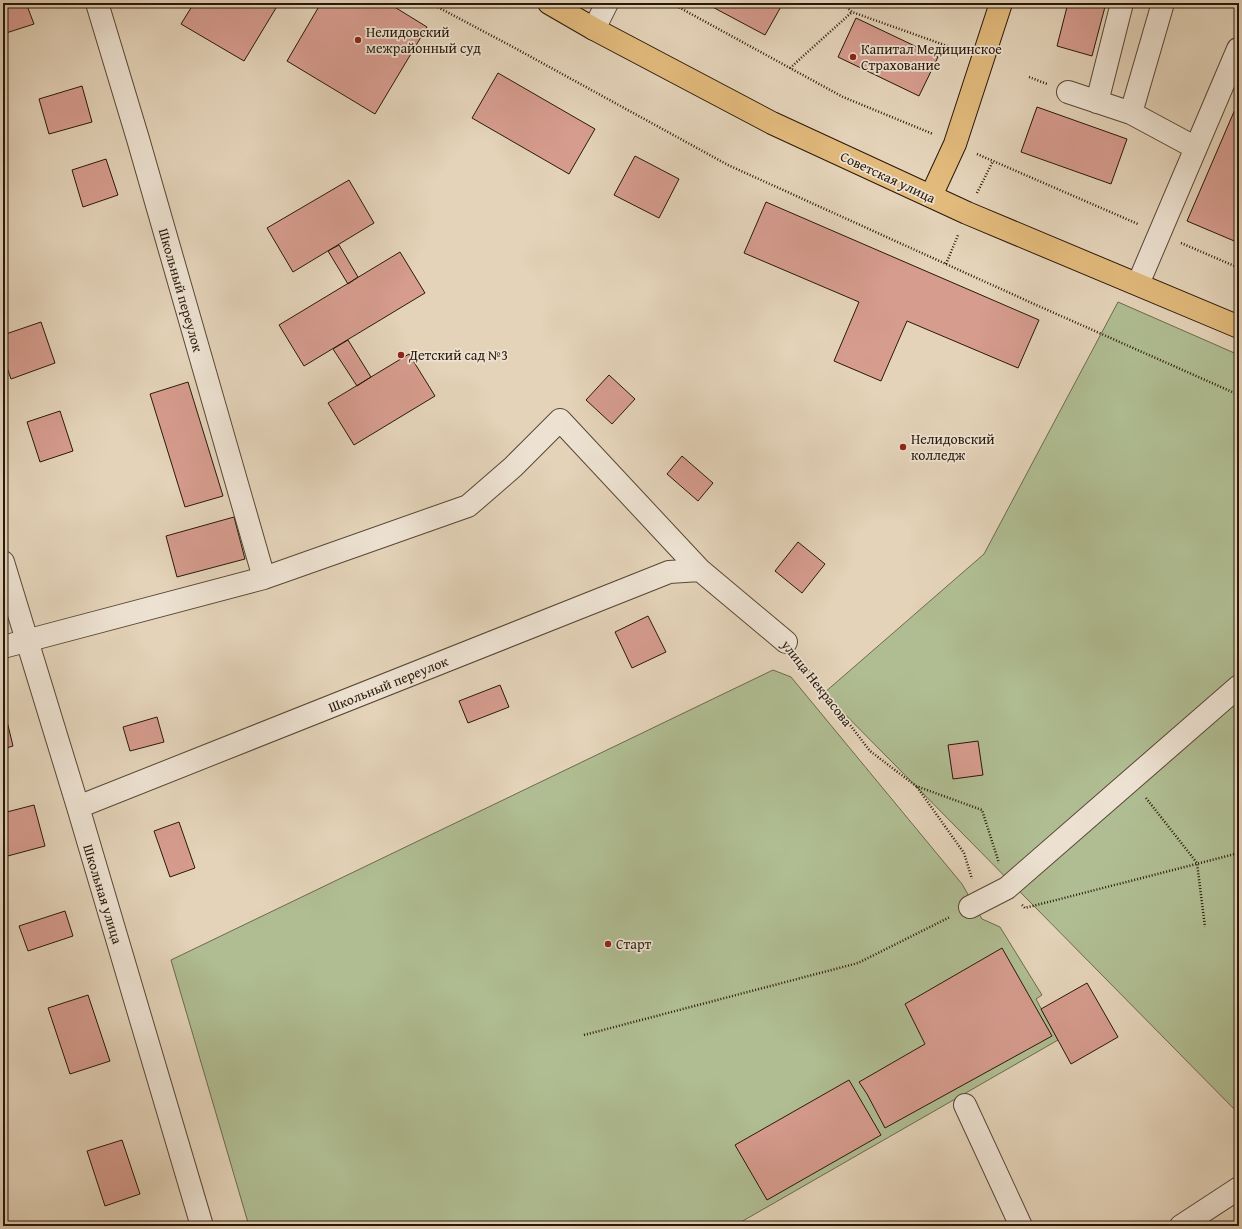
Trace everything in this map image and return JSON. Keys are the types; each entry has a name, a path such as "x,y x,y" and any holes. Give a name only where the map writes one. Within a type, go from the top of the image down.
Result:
{"main road":[{"name":"Советская улица","path":"549,3 594,29 772,123 967,213 1239,327"},
{"path":"931,196 954,144 1001,3"}],"street":[{"name":"Школьный переулок","path":"97,3 138,139 264,578"},
{"path":"594,29 607,3"},
{"path":"1097,102 1122,3"},
{"path":"1131,113 1163,3"},
{"path":"1138,284 1238,49 1239,50"},
{"path":"1068,92 1131,113 1196,148"},
{"name":"улица Некрасова","path":"264,578 468,506 513,467 560,420 700,570 786,642"},
{"name":"Школьная улица","path":"3,562 78,807 202,1226"},
{"name":"Школьный переулок","path":"78,807 669,572 700,570"},
{"path":"3,647 264,578"},
{"path":"975,905 1007,888 1239,686"},
{"path":"965,1105 1021,1226"},
{"path":"1181,1226 1239,1188"}],"path":[{"path":"430,3 728,165 1020,298 1239,395"},
{"path":"842,3 852,12 950,46"},
{"path":"790,68 852,12"},
{"name":"улица Некрасова","path":"786,642 870,751 916,786 982,810 1007,888"},
{"path":"1131,780 1197,863 1205,927"},
{"path":"584,1035 858,963 975,905 964,853 916,786"},
{"path":"1007,888 1025,908 1239,852"}],"green space":[{"path":"1118,302 1239,355 1239,1114 824,693 984,554"},
{"name":"Старт","path":"773,670 791,677 962,884 982,919 1000,927 1042,995 1036,999 1058,1040 734,1226 249,1226 171,960"}],"building":[{"path":"8,3 26,3 34,24 3,34 3,5"},
{"path":"194,3 279,3 244,61 181,24"},
{"path":"321,3 388,3 427,27 375,114 287,61"},
{"path":"705,3 783,3 765,35"},
{"path":"1068,3 1106,3 1092,56 1057,46"},
{"path":"856,18 938,57 919,96 838,57"},
{"path":"498,73 595,129 569,174 472,118"},
{"path":"82,86 92,122 49,134 39,99"},
{"path":"1239,100 1239,243 1187,221"},
{"path":"1037,107 1127,139 1111,184 1021,152"},
{"path":"635,156 679,179 659,218 614,195"},
{"path":"106,159 118,195 83,207 72,170"},
{"path":"349,180 374,223 293,272 267,228"},
{"path":"766,202 1039,320 1018,368 907,321 881,381 834,361 859,302 744,253"},
{"path":"339,245 358,277 348,284 328,251"},
{"path":"400,252 425,293 304,366 279,325"},
{"path":"41,322 55,363 11,379 3,356 3,335"},
{"path":"348,340 371,377 357,386 333,349"},
{"path":"409,354 435,396 354,445 328,403"},
{"path":"609,375 635,399 612,424 586,400"},
{"path":"188,382 223,496 185,507 150,394"},
{"path":"60,411 73,451 40,462 27,422"},
{"path":"682,456 713,483 698,501 667,474"},
{"path":"234,517 245,559 177,577 166,536"},
{"path":"798,542 825,564 802,593 775,571"},
{"path":"648,616 666,652 632,668 615,632"},
{"path":"500,685 509,707 468,723 459,701"},
{"path":"5,713 13,746 3,749 3,714"},
{"path":"157,717 164,742 130,751 123,727"},
{"path":"978,741 983,775 953,779 948,745"},
{"path":"34,805 45,846 4,857 3,813"},
{"path":"179,822 195,868 170,877 154,831"},
{"path":"65,911 73,936 28,951 19,926"},
{"path":"1002,948 1052,1036 885,1128 859,1082 925,1044 905,1004"},
{"path":"1087,983 1118,1037 1071,1064 1041,1009"},
{"path":"88,995 110,1061 70,1074 48,1008"},
{"path":"849,1080 881,1135 767,1200 735,1145"},
{"path":"122,1140 140,1194 105,1206 87,1151"}],"place":[{"name":"Нелидовский межрайонный суд","path":"358,40"},
{"name":"Капитал Медицинское Страхование","path":"853,57"},
{"name":"Детский сад №3","path":"401,355"},
{"name":"Нелидовский колледж","path":"903,447"},
{"name":"Старт","path":"608,944"}]}
